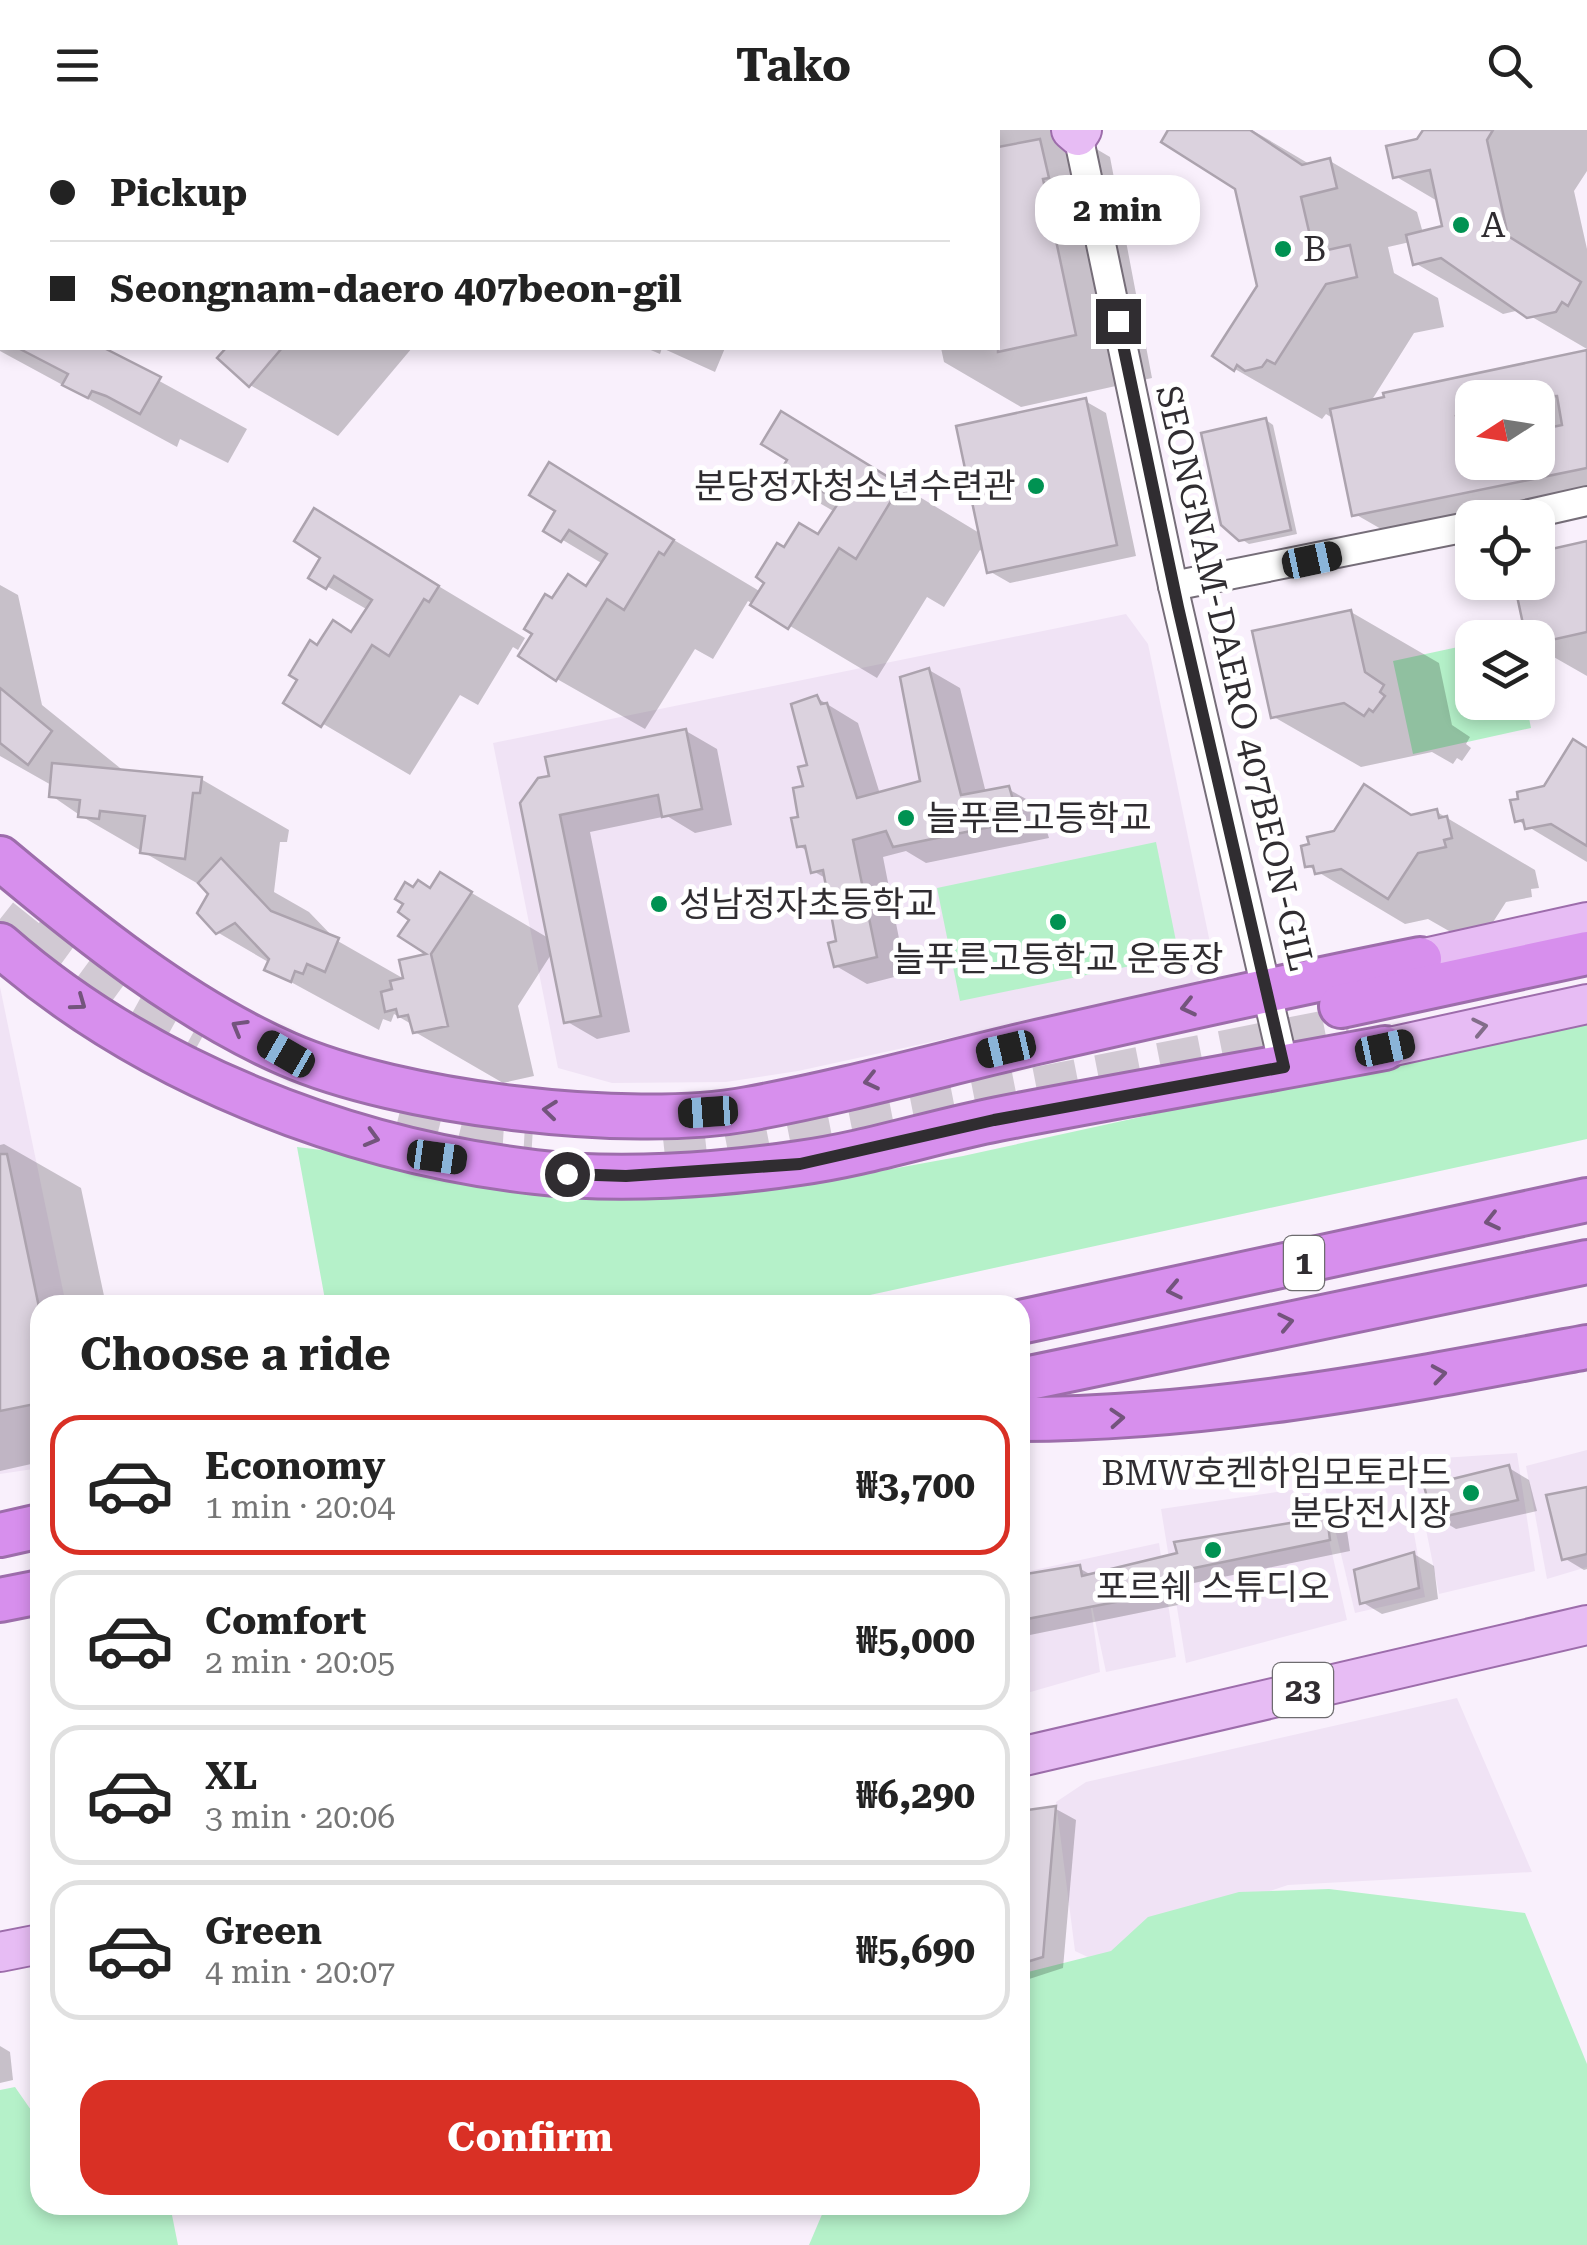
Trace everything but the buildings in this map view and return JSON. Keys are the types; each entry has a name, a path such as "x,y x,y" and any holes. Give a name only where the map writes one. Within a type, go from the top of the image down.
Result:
{"highway":[{"path":"0,858 155,979 286,1054 360,1080 471,1102 592,1114 745,1110 1267,989 1420,959"},
{"path":"0,945 120,1033 252,1098 437,1157 538,1172 626,1176 800,1164 994,1120 1385,1048"},
{"path":"1587,953 1345,1016 1587,977"},
{"name":"1","path":"1030,1320 1587,1200"},
{"name":"1","path":"1030,1378 1587,1262"},
{"path":"1030,1420 1114,1419 1284,1398 1587,1347"},
{"path":"0,1534 30,1528"},
{"path":"0,1600 30,1594"}],"main road":[{"path":"1420,959 1587,922"},
{"path":"1385,1048 1587,1004"},
{"name":"23","path":"1030,1755 1587,1625"},
{"path":"0,1952 30,1946"}],"street":[{"name":"SEONGNAM-DAERO 407BEON-GIL","path":"1077,132 1173,586 1284,1067"},
{"path":"1555,508 1587,501"},
{"path":"1173,586 1455,529"}],"shaded area":[{"path":"1126,614 1148,644 1214,962 1196,984 798,1071 726,1082 612,1083 558,1068 493,743"},
{"path":"0,987 64,1295 30,1295 30,1470 0,1474"},
{"path":"1587,1450 1587,1567 1547,1579 1526,1466"},
{"path":"1517,1453 1535,1571 1439,1594 1412,1460"},
{"path":"1404,1475 1425,1597 1355,1613 1325,1487"},
{"path":"1317,1486 1347,1620 1186,1663 1161,1509"},
{"path":"1159,1543 1176,1657 1106,1672 1088,1587 1100,1672 1030,1692 1030,1571"},
{"path":"1457,1698 1532,1872 1288,1885 1167,1925 1109,1967 1075,1951 1056,1802 1086,1782"}],"green space":[{"path":"1455,648 1455,720 1529,720 1531,728 1413,754 1393,661"},
{"name":"늘푸른고등학교 운동장","path":"1156,842 1179,956 960,1001 937,888"},
{"path":"1587,1019 1587,1139 870,1295 324,1295 297,1147 346,1153 482,1187 618,1197 815,1183 963,1156"},
{"path":"1329,1889 1525,1913 1587,2064 1587,2245 809,2245 822,2215 1030,2215 1030,1971 1111,1951 1148,1917 1239,1892"},
{"path":"15,2087 30,2109 30,2215 172,2215 178,2245 0,2245 0,2090"}],"tunnel":[{"path":"0,919 54,962"},
{"path":"39,923 136,994 205,1032"},
{"path":"665,1157 712,1152 1348,1027"},
{"path":"401,1107 465,1123 533,1127"}],"place":[{"name":"A","path":"1461,225"},
{"name":"B","path":"1283,249"},
{"name":"분당정자청소년수련관","path":"1036,486"},
{"name":"늘푸른고등학교","path":"906,818"},
{"name":"성남정자초등학교","path":"659,904"},
{"name":"늘푸른고등학교 운동장","path":"1058,922"},
{"name":"BMW호켄하임모토라드 분당전시장","path":"1471,1493"},
{"name":"포르쉐 스튜디오","path":"1213,1550"}],"route":[{"path":"567,1174 626,1176 800,1164 994,1120 1284,1067 1178,607 1118,321"}]}
